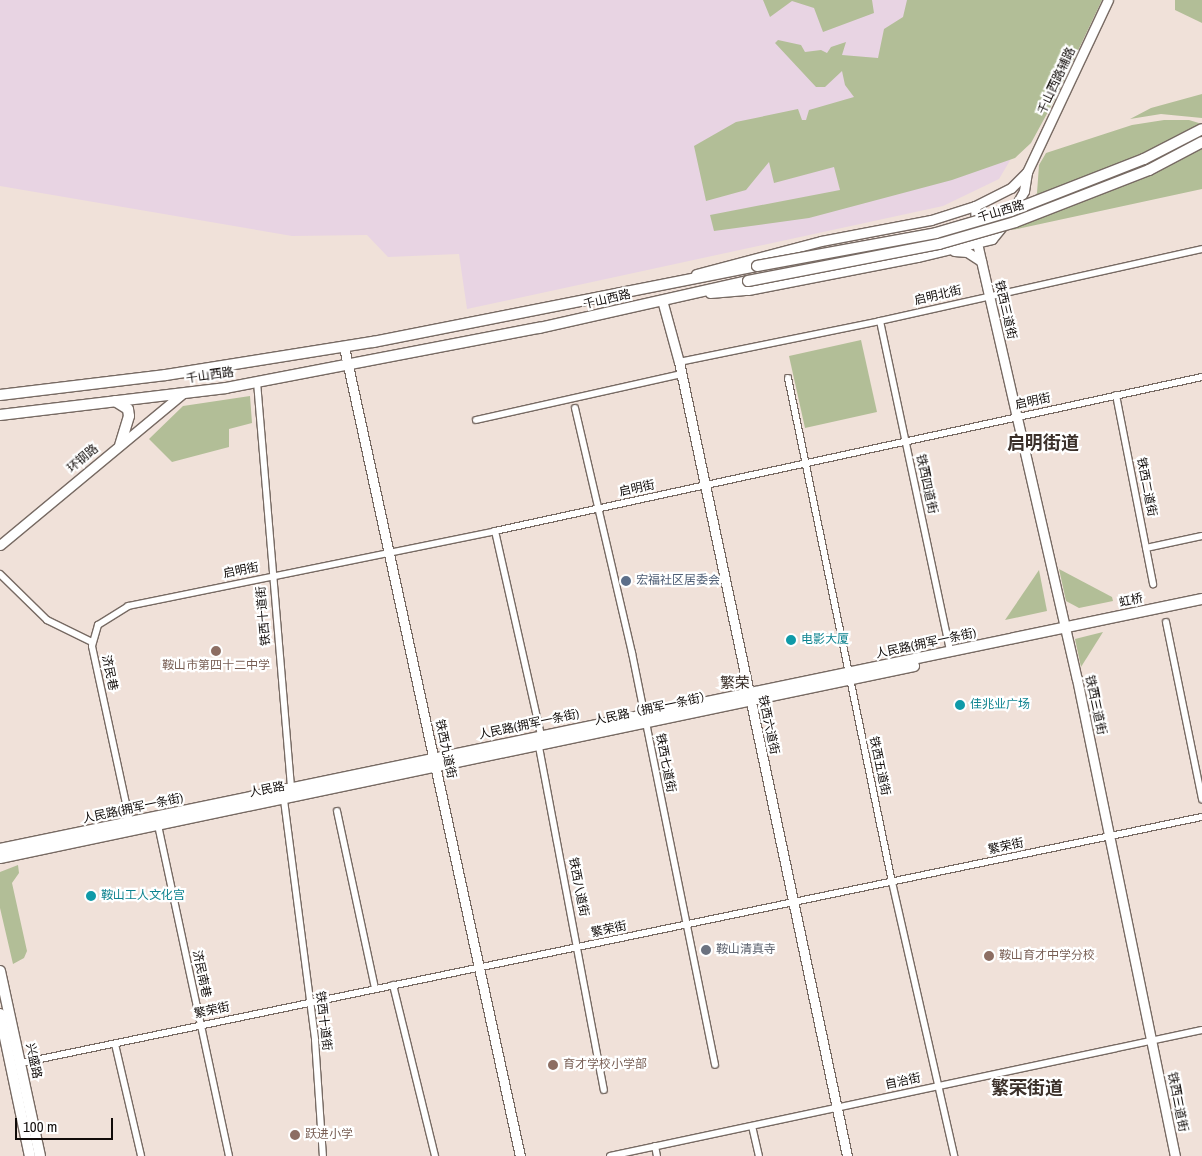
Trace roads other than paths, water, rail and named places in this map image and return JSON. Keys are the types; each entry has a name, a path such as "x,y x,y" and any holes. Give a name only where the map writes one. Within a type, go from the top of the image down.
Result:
{"main road":[{"name":"千山西路辅路","path":"1027,172 1108,0"},
{"name":"千山西路","path":"0,395 166,375 344,347 544,310 659,284 936,232 1011,211 1135,163 1202,130"},
{"name":"千山西路","path":"0,415 257,382 539,328 680,296 939,244 1014,222 1148,170 1202,142"},
{"path":"659,284 758,257 931,220 975,206 1011,188 1027,172"},
{"path":"944,251 967,252 981,261 992,239 1009,218 1024,191 1027,172"},
{"name":"铁西三道街","path":"975,206 977,243 1065,631 1175,1156"},
{"path":"680,296 748,290 944,251 992,239"},
{"name":"铁西六道街","path":"662,300 681,374 703,486 847,1156"},
{"name":"铁西九道街","path":"344,347 520,1156"},
{"name":"环钢路","path":"0,544 183,393"},
{"path":"114,401 128,409 129,416 120,445"},
{"name":"虹桥","path":"1065,631 1202,598"},
{"path":"850,677 1065,631"},
{"name":"人民路(拥军一条街)","path":"0,850 291,788 436,763 541,735 644,718 850,677 950,651 1065,631"},
{"name":"人民路（拥军一条街）","path":"539,747 644,718"},
{"name":"人民路","path":"0,858 284,800 436,763 539,747"},
{"name":"兴盛路","path":"0,971 40,1156"},
{"name":"兴盛路","path":"0,1014 30,1156"},
{"path":"0,1057 14,1079"}],"street":[{"name":"启明北街","path":"678,362 880,321 1202,249"},
{"name":"铁西四道街","path":"880,321 950,651"},
{"path":"476,420 681,374"},
{"name":"启明街","path":"92,642 98,625 128,606 495,531 1202,377"},
{"name":"铁西五道街","path":"788,378 804,464 892,882 940,1086 954,1156"},
{"name":"铁西十道街","path":"257,382 271,577 291,788"},
{"name":"铁西二道街","path":"1116,395 1153,584"},
{"name":"铁西七道街","path":"575,408 599,508 644,718 715,1066"},
{"path":"495,531 541,735"},
{"path":"1146,548 1202,536"},
{"name":"济民巷","path":"0,574 47,620 92,642 130,822"},
{"path":"1166,622 1202,799"},
{"name":"铁西八道街","path":"539,747 579,947 604,1090"},
{"name":"铁西十道街","path":"284,800 310,1002 323,1156"},
{"path":"337,811 375,989"},
{"name":"繁荣街","path":"21,1063 1202,817"},
{"name":"济民南巷","path":"158,825 229,1156"},
{"path":"393,985 435,1156"},
{"name":"自治街","path":"610,1156 1202,1030"},
{"path":"115,1044 141,1156"},
{"path":"752,1126 759,1156"},
{"path":"655,1146 657,1156"}],"place":[{"name":"宏福社区居委会","path":"626,581"},
{"name":"电影大厦","path":"791,640"},
{"name":"鞍山市第四十二中学","path":"216,651"},
{"name":"佳兆业广场","path":"960,705"},
{"name":"鞍山工人文化宫","path":"91,896"},
{"name":"鞍山清真寺","path":"706,950"},
{"name":"鞍山育才中学分校","path":"989,956"},
{"name":"育才学校小学部","path":"553,1065"},
{"name":"跃进小学","path":"295,1135"}],"district":[{"name":"启明街道","path":"1043,443"},
{"name":"繁荣","path":"735,683"},
{"name":"繁荣街道","path":"1027,1088"}]}
